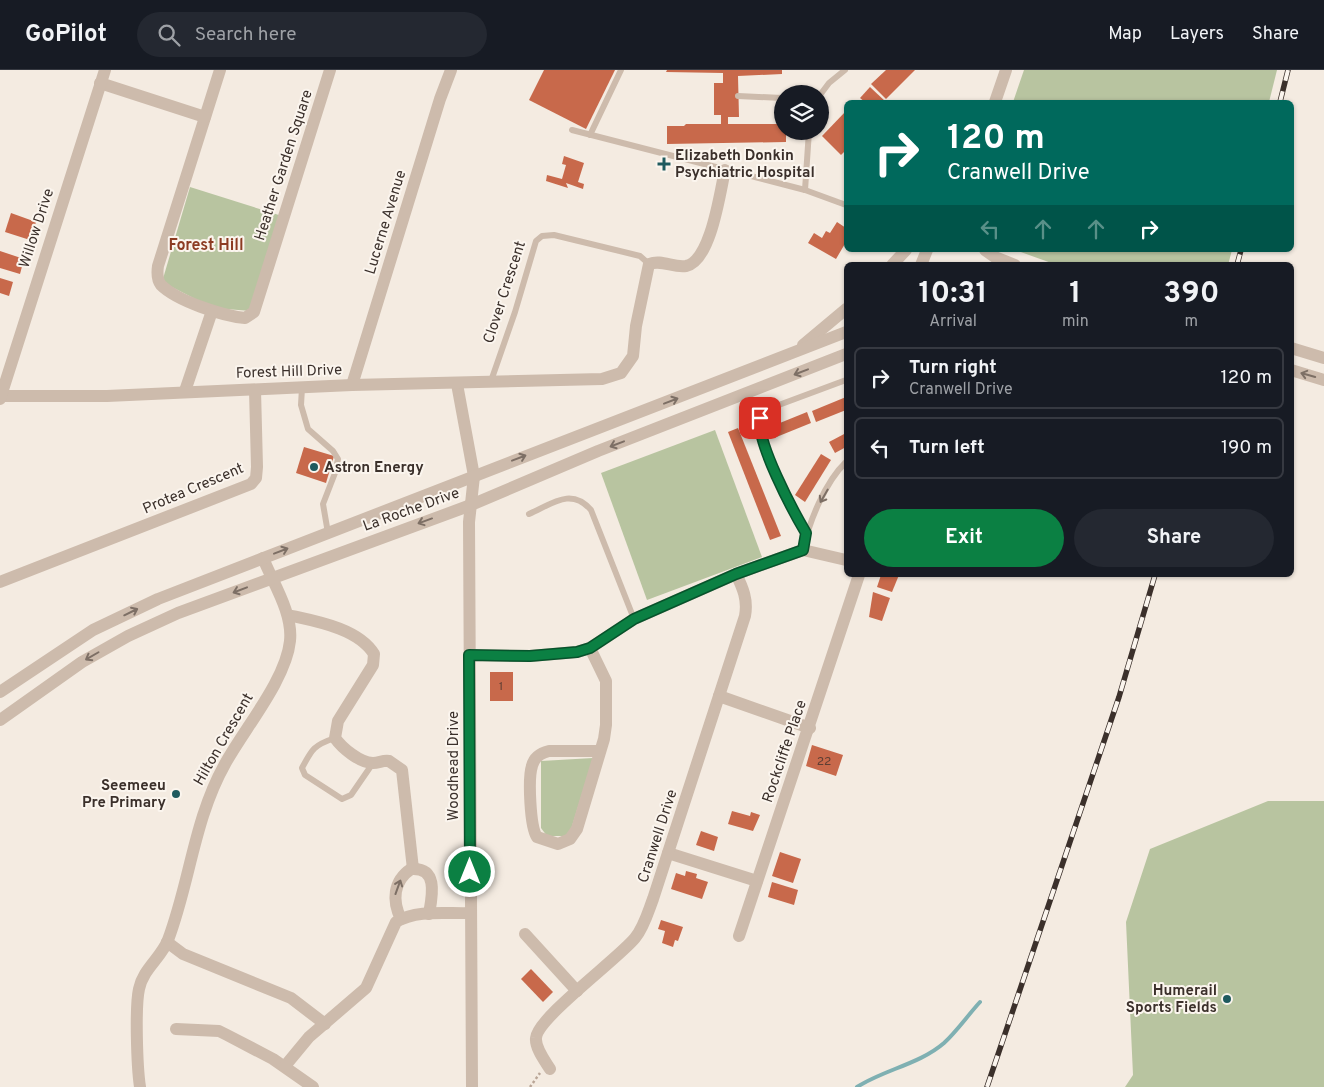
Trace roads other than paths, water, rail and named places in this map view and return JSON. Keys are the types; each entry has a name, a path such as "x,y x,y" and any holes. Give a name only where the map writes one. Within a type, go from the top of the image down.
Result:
{"street":[{"name":"Willow Drive","path":"0,397 105,70"},
{"name":"Heather Garden Square","path":"220,70 157,274 160,284 167,289 212,311 245,318 254,312 330,70"},
{"name":"Lucerne Avenue","path":"352,385 440,99 451,70"},
{"path":"996,100 1006,70"},
{"path":"100,83 205,117"},
{"name":"Clover Crescent","path":"649,264 656,261 679,266 690,265 698,260 705,249 726,170"},
{"path":"895,262 904,252"},
{"path":"988,252 994,257 1007,262"},
{"path":"471,505 474,476 457,384 491,381 602,379 621,373 633,356 636,326 649,264"},
{"path":"185,391 212,311"},
{"path":"793,353 844,312"},
{"name":"La Roche Drive","path":"0,692 93,630 158,599 844,333"},
{"path":"1294,349 1324,358"},
{"name":"La Roche Drive","path":"0,720 82,662 128,636 178,613 471,505 598,451 844,355"},
{"path":"1294,371 1324,380"},
{"name":"Forest Hill Drive","path":"0,397 107,396 352,385 457,384"},
{"name":"Protea Crescent","path":"0,582 116,538 254,481 258,467 254,390"},
{"name":"Woodhead Drive","path":"471,505 468,522 472,1087"},
{"path":"469,655 564,654 590,648 634,619 736,574 803,550 844,560"},
{"name":"Hilton Crescent","path":"140,1087 138,990 147,970 167,942 208,797 225,763 282,670 291,639 288,615 264,558"},
{"name":"Cranwell Drive","path":"548,1067 538,1047 536,1038 538,1030 636,936 649,908 746,608 743,588 736,574"},
{"name":"Rockcliffe Place","path":"739,936 810,728 858,577"},
{"path":"288,615 321,623 346,633 366,644 374,654 374,665 338,721 335,738 349,752 373,763 389,761 402,770 413,869"},
{"path":"590,648 606,681 606,725 600,751 574,835 558,844 537,837 533,827 531,772 535,759 541,753 549,751 600,751"},
{"path":"719,696 810,728"},
{"path":"668,853 758,880"},
{"path":"402,919 394,901 396,891 406,873 413,869 422,871 431,879 433,888 429,914"},
{"path":"286,1066 309,1037 366,988 392,929 402,919 429,914 471,913"},
{"path":"525,934 577,991"},
{"path":"167,942 183,954 291,998 324,1024"},
{"path":"176,1029 219,1032 286,1066 313,1087"}],"lane":[{"path":"590,135 620,70"},
{"path":"828,85 845,70"},
{"path":"738,96 774,98"},
{"path":"572,130 805,190 844,204"},
{"path":"805,190 808,140"},
{"name":"Clover Crescent","path":"491,381 515,312 532,252 536,241 542,236 554,235 640,256 649,264"},
{"path":"806,533 782,487 763,440 760,418 768,409 844,381"},
{"path":"302,388 301,405 308,429 333,451 338,459 335,474 323,504 328,533"},
{"path":"803,550 806,533 820,502 844,465"},
{"path":"529,514 564,498 577,498 584,501 591,510 634,619"},
{"path":"335,738 321,742 312,749 302,768 305,775 342,799 351,795 373,763"}],"waterway":[{"path":"857,1087 913,1062 934,1050 949,1038 980,1002"}],"railway":[{"path":"1280,100 1288,70"},
{"path":"1238,262 1240,252"},
{"path":"987,1087 1119,697 1154,577"}],"place":[{"name":"Elizabeth Donkin Psychiatric Hospital","path":"664,164"},
{"name":"Astron Energy","path":"314,467"},
{"name":"Seemeeu Pre Primary","path":"176,794"},
{"name":"Humerail Sports Fields","path":"1227,999"}],"district":[{"name":"Forest Hill","path":"206,244"}]}
